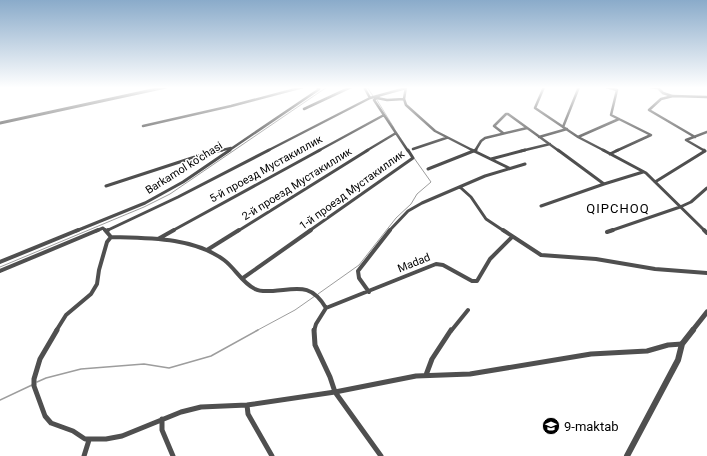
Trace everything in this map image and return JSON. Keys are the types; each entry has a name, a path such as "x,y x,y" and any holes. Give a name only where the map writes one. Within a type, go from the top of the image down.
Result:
{"street":[{"path":"0,123 68,108"},
{"path":"143,126 221,108"},
{"name":"Barkamol ko'chasi","path":"0,262 145,203 183,182 293,108"},
{"path":"106,231 178,197 354,108"},
{"name":"1-й проезд Мустакиллик","path":"243,278 413,158 380,108"},
{"path":"410,108 446,138 509,168"},
{"path":"536,108 578,137 643,172 706,230"},
{"path":"564,127 571,108"},
{"path":"609,124 613,108"},
{"path":"652,108 650,111 695,137"},
{"path":"503,133 494,126 506,114 509,114 604,184"},
{"name":"5-й проезд Мустакиллик","path":"157,240 384,115"},
{"path":"610,154 650,135 611,116"},
{"path":"578,137 619,119"},
{"path":"428,168 476,151 483,139 527,128"},
{"path":"539,137 567,129"},
{"path":"655,182 705,151 686,141 707,132"},
{"name":"2-й проезд Мустакиллик","path":"207,250 396,133"},
{"path":"413,149 446,138"},
{"path":"491,159 550,144"},
{"path":"106,186 198,156 234,147"},
{"path":"369,292 359,278 358,271 395,223 408,211 422,203 461,188 485,176 525,164"},
{"path":"541,206 643,172"},
{"path":"461,188 471,197 486,219 512,237 525,243 537,253 547,256 584,258 655,269 707,272"},
{"path":"607,232 680,207 690,202 707,188"},
{"path":"0,271 103,228 111,237 157,240 184,244 207,250 227,262 256,289 263,291 309,289 316,295 326,308 318,322 313,337 315,345 334,382 335,392 381,456"},
{"path":"111,237 107,242 99,270 97,284 91,294 66,315 61,322 50,344 40,358 34,384 45,416 52,423 68,429 89,440 122,436 181,412 201,407 247,405 335,392 426,375 470,374 591,354 647,351 668,345 682,344"},
{"name":"Madad","path":"326,308 416,274 436,264 443,265 472,281 477,281 490,259 512,237"},
{"path":"426,375 428,366 456,323 468,310"},
{"path":"626,456 678,360 682,344 707,312"},
{"path":"247,405 248,414 272,456"},
{"path":"162,419 162,430 173,456"},
{"path":"84,456 89,440"}],"waterway":[{"path":"0,267 144,207 170,194 296,108"},
{"path":"382,108 394,128"},
{"path":"318,294 359,265 396,218 411,204 417,194 431,182 414,158"},
{"path":"256,331 295,310 315,296"},
{"path":"37,382 46,378 81,369 144,364 169,368 211,356 258,330"},
{"path":"0,400 32,385"}],"place":[{"name":"9-maktab","path":"551,426"}],"district":[{"name":"QIPCHOQ","path":"618,208"}]}
